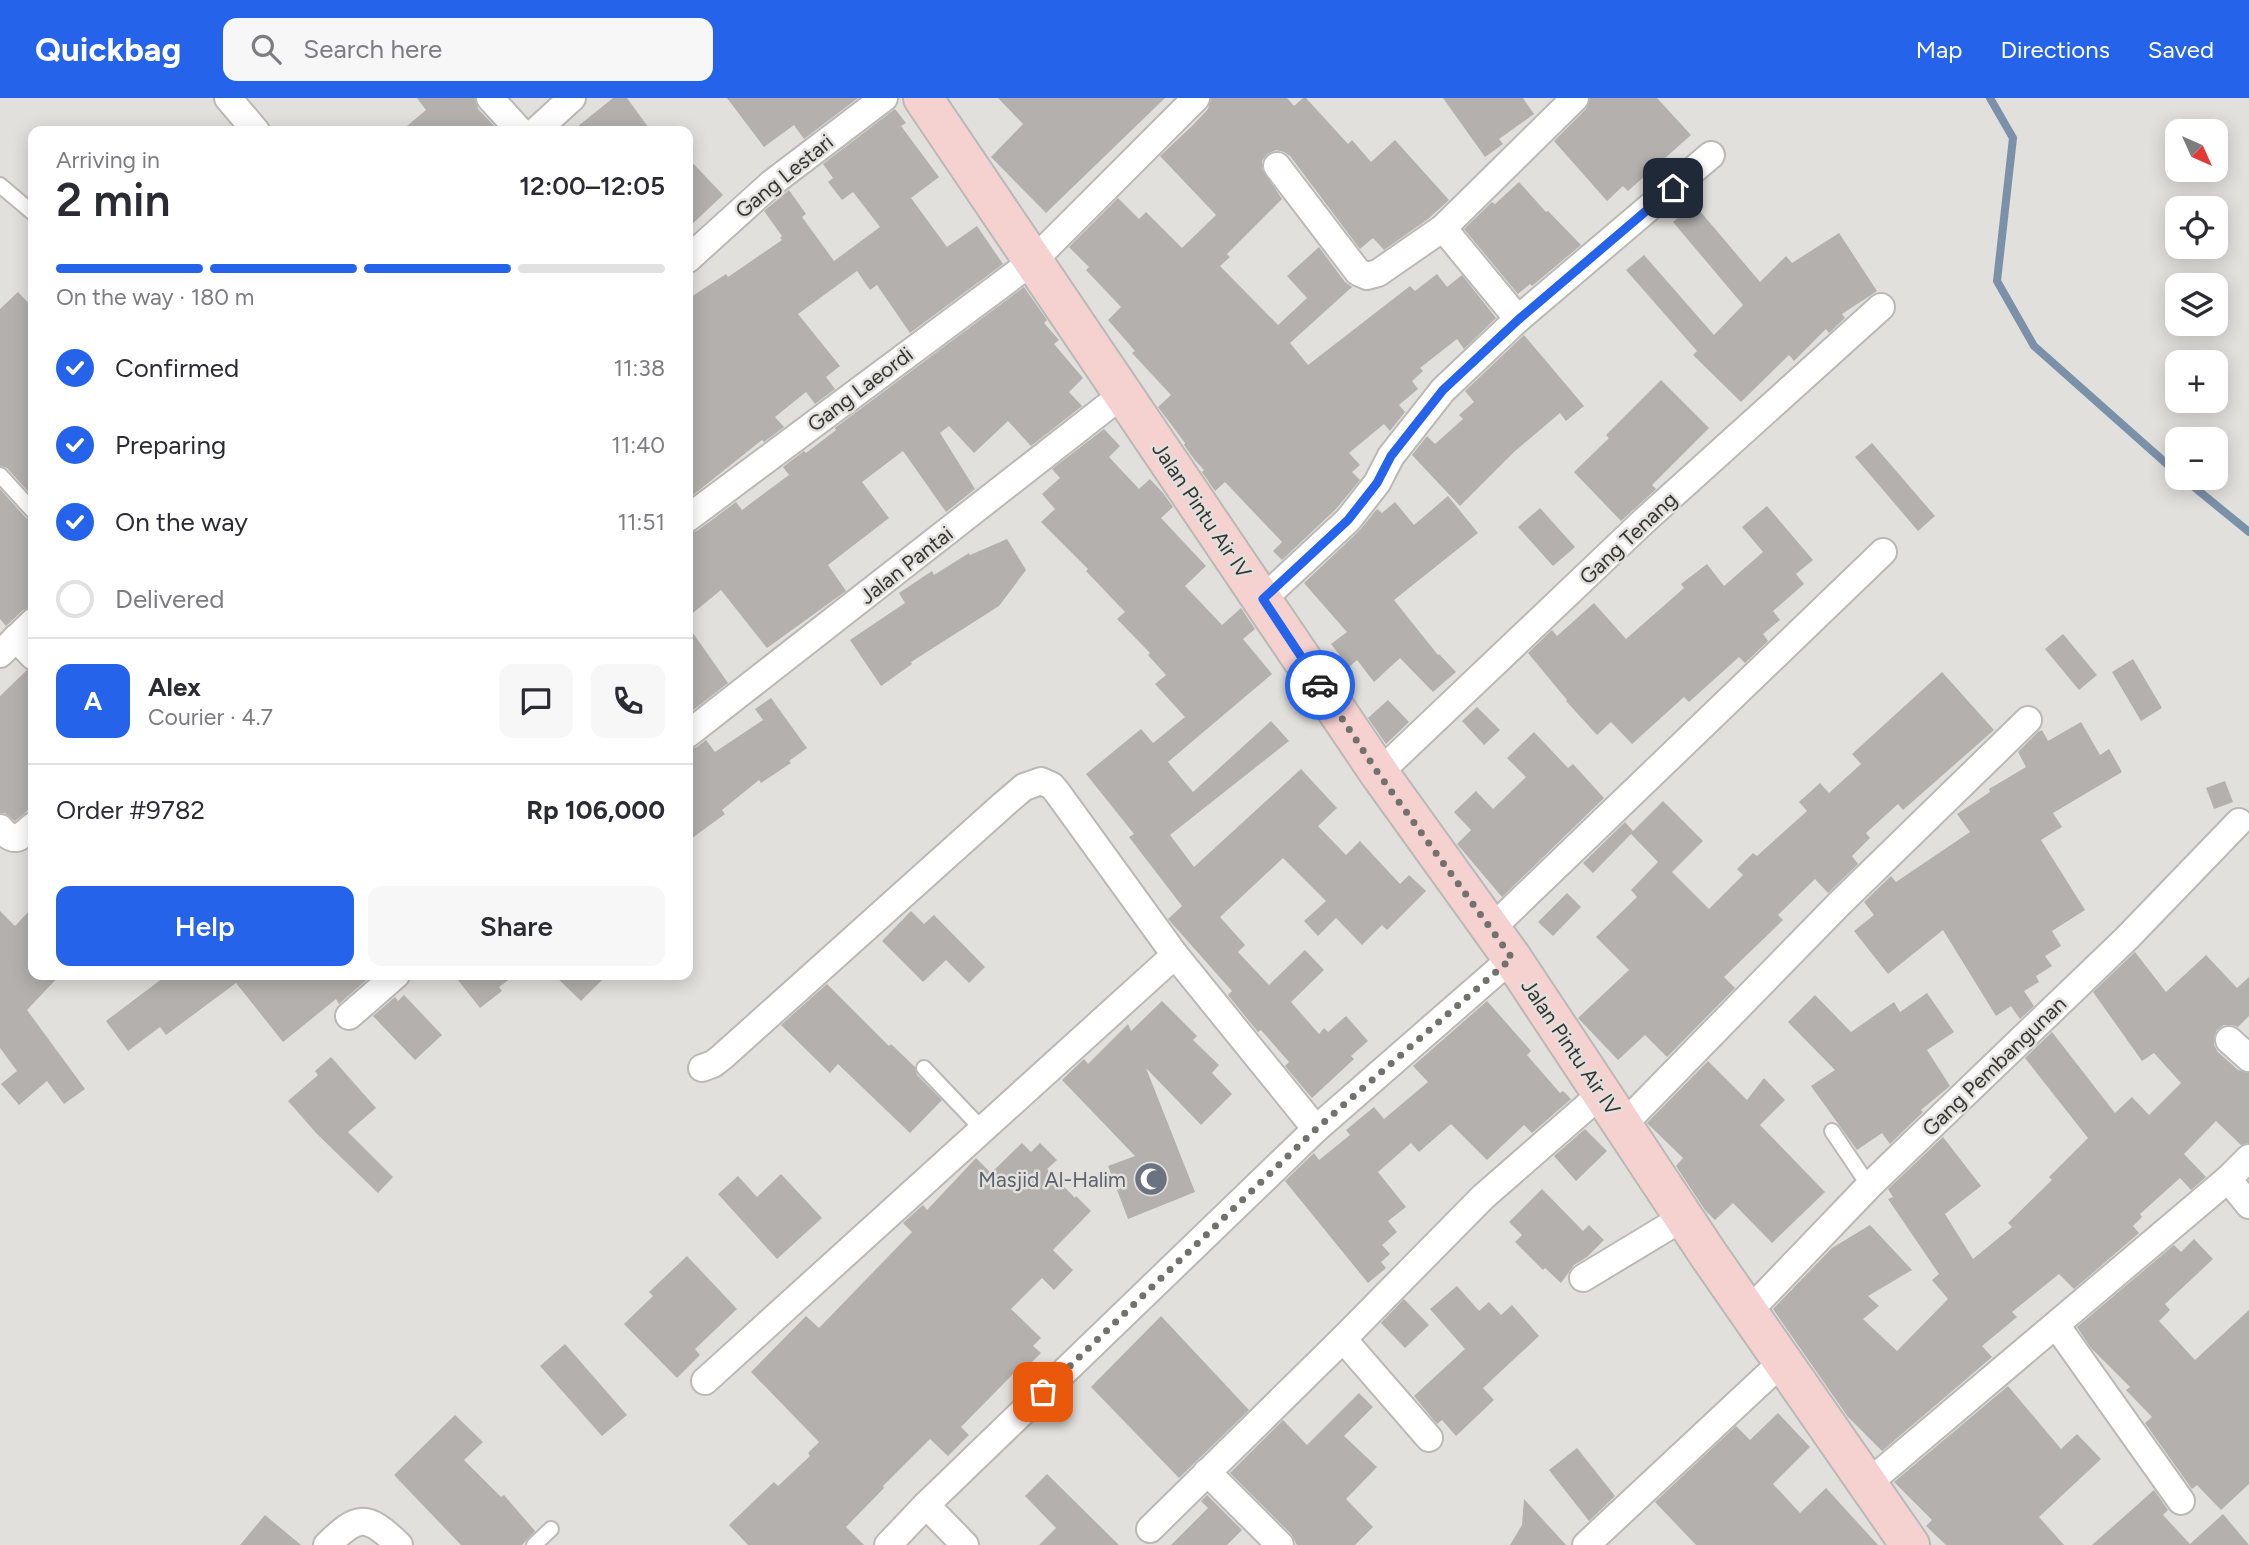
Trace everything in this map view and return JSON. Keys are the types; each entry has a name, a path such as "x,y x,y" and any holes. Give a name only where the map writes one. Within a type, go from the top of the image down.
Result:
{"main road":[{"name":"Jalan Pintu Air IV","path":"923,98 1378,773 1502,944 1782,1362 1910,1545"}],"street":[{"path":"228,98 252,126"},
{"path":"490,98 515,126"},
{"path":"541,126 572,98"},
{"name":"Gang Lestari","path":"693,254 772,183 884,98"},
{"name":"Gang Laeordi","path":"693,514 1033,261 1196,98"},
{"path":"1277,166 1358,272 1367,276 1378,273 1443,228 1575,98"},
{"path":"1263,599 1348,520 1377,483 1391,456 1443,390 1518,320 1712,155"},
{"path":"1443,228 1518,320"},
{"name":"Gang Tenang","path":"1378,773 1645,520 1881,307"},
{"name":"Jalan Pantai","path":"693,730 1123,394"},
{"path":"888,1545 1502,944 1883,552"},
{"path":"1623,1125 1839,904 2028,720"},
{"path":"702,1068 722,1057 1003,805 1032,783 1041,781 1052,786 1057,792 1175,955 1316,1129"},
{"name":"Gang Pembangunan","path":"1749,1311 1869,1186 2127,938 2239,822"},
{"path":"705,1381 1175,955"},
{"path":"349,1016 391,980"},
{"path":"2229,1040 2249,1058"},
{"path":"1150,1529 1483,1197 1601,1094"},
{"path":"1867,1485 2249,1158"},
{"path":"2228,1178 2249,1205"},
{"path":"1583,1278 1684,1217"},
{"path":"2056,1325 2181,1501"},
{"path":"1343,1339 1429,1438"},
{"path":"1586,1545 1782,1362"},
{"path":"1207,1472 1280,1545"},
{"path":"926,1505 965,1545"},
{"path":"327,1545 349,1524 360,1521 372,1524 398,1545"}],"lane":[{"path":"0,185 28,209"},
{"path":"0,475 28,506"},
{"path":"925,1069 983,1130"},
{"path":"1832,1131 1869,1186"},
{"path":"534,1545 551,1529"}],"building":[{"path":"417,98 475,98 478,109 494,126 407,126 426,110"},
{"path":"613,98 627,98 647,126 578,126"},
{"path":"727,98 858,98 804,139 794,125 764,147"},
{"path":"998,98 1165,98 1046,213 991,157 1023,124"},
{"path":"1211,98 1287,98 1294,106 1306,98 1348,144 1352,140 1371,162 1395,140 1449,200 1428,219 1384,250 1373,238 1360,249 1290,156 1276,150 1267,154 1262,161 1262,169 1282,199 1227,254 1230,257 1220,266 1278,325 1307,298 1287,276 1319,247 1345,282 1352,287 1290,343 1308,365 1410,286 1415,291 1437,274 1447,287 1462,275 1496,318 1464,349 1457,339 1420,368 1423,371 1412,381 1418,389 1399,405 1405,412 1390,431 1384,424 1349,453 1360,465 1352,472 1360,480 1336,509 1282,560 1273,551 1282,542 1225,482 1215,491 1202,472 1204,470 1158,407 1171,395 1132,353 1135,351 1108,320 1121,307 1086,270 1089,267 1069,247 1118,198 1139,219 1146,212 1182,248 1216,215 1160,156 1208,109"},
{"path":"1443,98 1523,98 1534,114 1499,139 1503,144 1485,157"},
{"path":"1590,98 1657,98 1691,135 1628,191 1623,186 1607,201 1554,141 1586,109"},
{"path":"895,109 906,123 901,126 939,177 911,198 947,247 977,226 1003,264 910,333 877,285 870,290 857,271 798,314 840,366 826,377 835,389 815,404 806,392 775,417 784,427 764,442 762,440 693,495 693,296 726,274 728,277 782,240 782,236 764,211 789,190 806,214 802,217 834,261 880,227 853,192 842,200 828,182 833,178 823,164"},
{"path":"693,163 723,195 693,223"},
{"path":"1519,182 1581,245 1532,286 1530,284 1518,294 1464,229 1492,202 1495,204"},
{"path":"1694,204 1760,282 1786,256 1792,263 1839,233 1877,291 1842,314 1845,318 1829,333 1826,329 1794,361 1789,355 1741,402 1693,355 1697,351 1626,270 1644,255 1714,335 1743,305 1673,222"},
{"path":"1024,287 1047,320 1044,323 1059,340 1054,344 1083,378 1069,392 1082,406 1031,446 1008,421 974,453 949,426 940,433 975,489 946,512 903,451 862,482 889,518 828,565 846,591 767,648 721,590 693,613 693,532 736,502 742,510 789,475 783,467 804,451 806,453 836,430 835,428"},
{"path":"18,292 28,303 28,491 7,468 0,466 0,309"},
{"path":"1524,335 1584,406 1566,421 1560,413 1514,452 1460,506 1412,455 1427,436 1435,444 1463,419 1459,415 1474,402 1465,391"},
{"path":"1661,380 1709,428 1652,485 1656,489 1621,521 1574,472 1609,438 1606,435"},
{"path":"1104,429 1120,446 1109,457 1139,489 1150,479 1163,493 1173,507 1161,518 1206,566 1185,586 1222,625 1241,608 1255,629 1243,639 1272,674 1168,762 1193,792 1271,721 1289,741 1170,835 1194,867 1301,769 1337,808 1318,826 1346,855 1360,841 1400,884 1409,875 1426,891 1387,930 1382,925 1362,945 1336,918 1318,936 1304,921 1326,901 1283,858 1220,917 1245,945 1238,952 1269,985 1305,950 1324,970 1291,1002 1319,1034 1324,1028 1328,1032 1346,1016 1368,1041 1351,1056 1354,1059 1312,1098 1285,1066 1289,1062 1261,1030 1258,1032 1228,995 1232,991 1168,919 1182,906 1129,837 1134,834 1086,774 1141,729 1153,743 1185,717 1155,684 1166,675 1148,655 1150,653 1117,619 1125,612 1086,571 1088,569 1041,522 1055,509 1042,494 1060,478 1052,469"},
{"path":"1872,443 1935,516 1918,531 1855,457"},
{"path":"0,489 28,519 28,608 6,626 0,619"},
{"path":"1448,496 1478,533 1394,600 1438,655 1456,672 1433,692 1400,658 1374,682 1357,660 1349,667 1331,644 1347,632 1304,583 1359,531 1377,509 1382,513 1395,502 1414,525"},
{"path":"1767,506 1813,560 1796,574 1804,584 1773,611 1780,620 1763,634 1768,641 1745,663 1739,657 1689,702 1684,697 1632,744 1611,722 1597,735 1528,653 1552,630 1557,636 1594,603 1626,639 1684,588 1681,584 1707,564 1724,586 1763,552 1742,527"},
{"path":"1540,508 1575,547 1553,566 1518,527"},
{"path":"1007,539 1026,570 999,606 911,662 912,664 881,686 850,640 905,603 899,593 932,571 934,575 969,553 970,555"},
{"path":"693,633 728,683 693,710"},
{"path":"2063,634 2097,675 2079,690 2045,649"},
{"path":"2133,659 2162,708 2141,721 2112,672"},
{"path":"28,670 28,810 15,821 5,813 0,813 0,696"},
{"path":"1942,672 1994,730 1903,810 1898,804 1866,833 1870,838 1852,856 1858,864 1828,893 1815,879 1778,915 1783,920 1724,977 1735,988 1667,1057 1645,1035 1618,1060 1578,1018 1629,970 1596,937 1637,897 1631,890 1658,862 1631,834 1593,873 1583,863 1625,822 1633,831 1663,801 1703,841 1672,872 1709,909 1743,875 1737,869 1753,853 1757,856 1807,811 1799,802 1820,783 1829,793 1861,764 1852,754"},
{"path":"771,698 807,748 789,761 791,763 761,783 759,780 722,810 725,814 693,837 693,748 706,740 715,752 763,720 755,709"},
{"path":"1388,700 1409,722 1386,744 1368,718"},
{"path":"1477,707 1500,730 1484,745 1462,721"},
{"path":"2081,722 2100,755 2109,749 2122,772 2053,813 2062,827 2041,840 2085,910 2052,931 2061,946 2045,956 2052,966 2036,976 2039,982 2024,991 2034,1006 2020,1019 2011,1006 1996,1016 1943,930 1888,974 1854,931 1874,915 1864,902 1891,876 1896,882 1970,832 1957,814 1990,792 1989,789 2026,767 2018,752 2038,732 2042,730 2048,741"},
{"path":"1534,732 1568,768 1573,764 1604,798 1502,897 1457,844 1471,830 1454,812 1476,791 1493,809 1526,777 1507,758"},
{"path":"2225,781 2233,802 2214,809 2206,788"},
{"path":"1567,893 1581,907 1553,936 1538,922"},
{"path":"0,911 15,926 28,912 28,980 55,980 27,1010 85,1089 64,1104 47,1081 19,1105 1,1084 17,1071 0,1048"},
{"path":"911,911 924,924 934,915 985,967 969,983 946,960 923,982 882,941"},
{"path":"2135,952 2166,992 2206,955 2237,988 2249,977 2249,1016 2238,1027 2224,1025 2217,1030 2214,1045 2238,1070 2249,1073 2249,1143 2241,1145 2216,1121 2184,1154 2206,1177 2191,1190 2180,1178 2140,1214 2142,1217 2133,1226 2139,1233 2074,1289 2059,1274 2012,1312 2017,1317 1982,1346 1992,1357 1882,1451 1848,1417 1773,1309 1832,1248 1870,1225 1912,1270 1868,1296 1879,1306 1863,1319 1897,1351 1948,1299 1932,1280 1939,1274 1888,1199 1893,1197 1888,1189 1943,1137 1981,1186 1945,1214 1973,1259 2012,1227 2008,1223 2052,1180 2049,1177 2088,1138 2025,1058 2052,1032 2115,1113 2132,1097 2149,1115 2181,1083 2154,1053 2142,1061 2093,992"},
{"path":"160,980 366,980 339,1004 336,999 283,1042 236,983 166,1035 160,1027 128,1051 106,1021"},
{"path":"458,980 508,980 499,987 502,991 480,1008"},
{"path":"559,980 602,980 581,1001"},
{"path":"827,984 889,1046 891,1044 915,1067 917,1075 942,1100 910,1133 838,1064 830,1073 781,1025"},
{"path":"1927,993 1954,1032 1927,1050 1950,1086 1921,1110 1923,1112 1890,1144 1882,1133 1857,1150 1811,1086 1835,1070 1788,1022 1815,995 1851,1032 1894,1002 1900,1012"},
{"path":"404,995 442,1035 415,1060 373,1016 395,997 398,1001"},
{"path":"1162,1001 1197,1036 1193,1040 1219,1065 1212,1073 1232,1094 1201,1125 1146,1068 1195,1192 1128,1219 1108,1166 1135,1156 1062,1080 1084,1059 1088,1064 1128,1024 1131,1031"},
{"path":"1487,1001 1531,1051 1527,1055 1560,1093 1563,1091 1571,1099 1532,1133 1524,1125 1487,1160 1451,1124 1419,1152 1411,1143 1378,1172 1406,1207 1388,1221 1397,1232 1382,1245 1390,1254 1381,1262 1386,1268 1368,1283 1285,1181 1314,1153 1319,1160 1350,1135 1346,1130 1374,1107 1384,1119 1428,1082 1413,1066"},
{"path":"331,1057 376,1108 348,1132 393,1177 378,1193 317,1134 288,1101 318,1075 315,1071"},
{"path":"1708,1061 1747,1100 1764,1078 1785,1100 1760,1125 1825,1192 1772,1243 1733,1203 1715,1220 1705,1210 1676,1166 1683,1158 1647,1123"},
{"path":"1585,1129 1607,1151 1576,1181 1554,1156"},
{"path":"1022,1143 1031,1152 1040,1143 1057,1160 1047,1169 1091,1211 1053,1250 1073,1270 1054,1290 1042,1278 1011,1309 1041,1338 1033,1346 1041,1353 1023,1371 1019,1368 961,1427 969,1435 948,1456 930,1439 883,1486 846,1527 864,1545 748,1545 729,1525 774,1482 778,1486 810,1456 808,1453 819,1442 751,1372 806,1316 819,1328 912,1232 903,1223 923,1205 927,1210 976,1158 991,1173"},
{"path":"781,1174 822,1218 777,1259 718,1194 738,1176 757,1197"},
{"path":"1542,1189 1583,1231 1589,1225 1604,1240 1587,1257 1574,1265 1561,1283 1545,1268 1543,1270 1515,1242 1522,1235 1509,1222"},
{"path":"2194,1239 2213,1259 2165,1304 2170,1310 2159,1321 2195,1360 2249,1310 2249,1484 2221,1510 2197,1485 2192,1489 2145,1423 2152,1417 2126,1390 2130,1387 2091,1348 2077,1327 2174,1245 2181,1252"},
{"path":"687,1256 737,1309 695,1349 700,1355 677,1378 624,1324 653,1296 649,1292"},
{"path":"1457,1286 1479,1311 1489,1302 1501,1315 1512,1305 1539,1336 1483,1388 1494,1400 1456,1436 1442,1420 1437,1424 1414,1396 1465,1349 1430,1309"},
{"path":"1404,1299 1429,1325 1405,1348 1381,1323"},
{"path":"1161,1316 1249,1410 1179,1478 1091,1387"},
{"path":"565,1344 627,1415 602,1436 540,1366"},
{"path":"2008,1386 2061,1449 2077,1434 2101,1459 2039,1517 2064,1545 1946,1545 1926,1526 1932,1520 1894,1482"},
{"path":"1359,1393 1373,1407 1344,1436 1377,1467 1346,1499 1373,1527 1355,1545 1297,1545 1291,1534 1230,1473 1283,1420 1307,1445"},
{"path":"1778,1413 1810,1447 1773,1484 1800,1513 1826,1488 1878,1545 1696,1545 1655,1502 1736,1426 1750,1440"},
{"path":"455,1415 483,1442 464,1460 501,1497 504,1495 535,1531 522,1545 461,1545 394,1475"},
{"path":"1577,1448 1615,1496 1589,1521 1549,1470"},
{"path":"1047,1474 1119,1545 1039,1545 1056,1528 1025,1496"},
{"path":"2154,1490 2168,1510 2163,1515 2190,1544 2223,1514 2249,1545 2092,1545"},
{"path":"1207,1495 1242,1530 1227,1545 1171,1545 1208,1508 1201,1501"},
{"path":"1524,1499 1566,1545 1510,1545 1522,1525"},
{"path":"265,1515 301,1545 240,1545"}],"waterway":[{"path":"1990,98 2013,138 1997,281 2034,346 2165,462"},
{"path":"2198,490 2249,532"}],"way so far":[{"path":"1043,1392 1316,1129 1512,958 1378,773 1320,685"}],"place":[{"name":"Masjid Al-Halim","path":"1151,1179"}],"route":[{"path":"1320,685 1263,599 1348,520 1377,483 1391,456 1443,390 1518,320 1673,188"}]}
